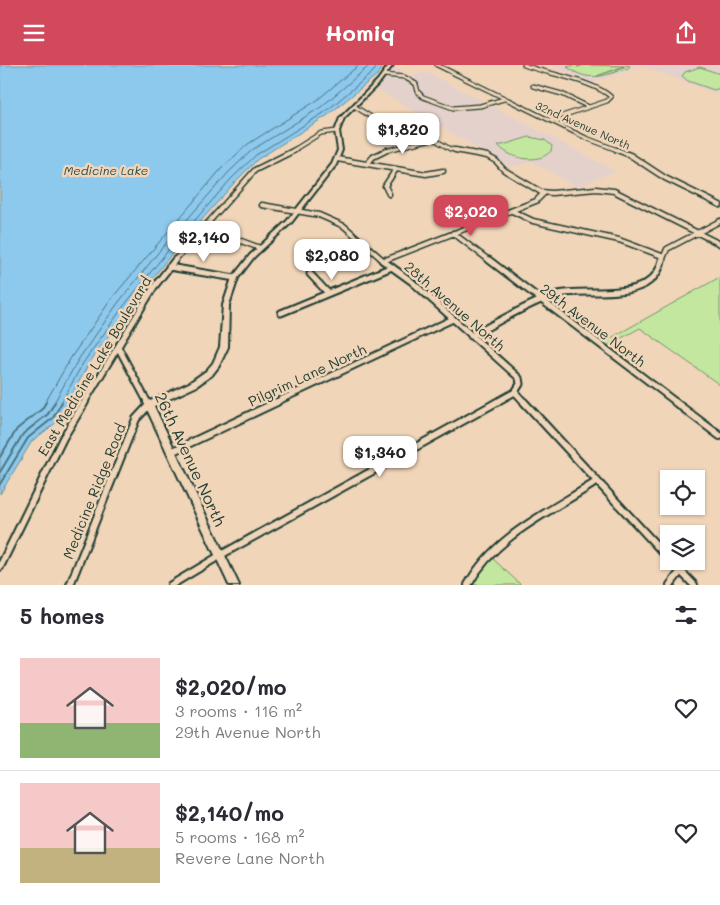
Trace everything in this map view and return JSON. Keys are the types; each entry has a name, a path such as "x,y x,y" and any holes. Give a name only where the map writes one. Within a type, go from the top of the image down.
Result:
{"street":[{"path":"391,65 384,75 342,119 337,131 340,151 337,159 430,175 443,171"},
{"name":"32nd Avenue North","path":"437,65 586,138 621,151 665,178 720,205"},
{"path":"524,65 540,72 580,81 608,94 610,99 550,120"},
{"path":"384,75 410,79 416,84 418,92 423,97 453,108 480,106 504,99"},
{"path":"533,85 562,94 590,107"},
{"path":"354,107 384,125 384,129"},
{"path":"402,119 450,149 487,156 496,161 504,170 544,193 596,189 619,192 720,244"},
{"name":"East Medicine Lake Boulevard","path":"0,567 63,438 150,294 169,267 255,170 299,148 321,133 337,131"},
{"path":"367,164 372,157 384,150 432,139"},
{"name":"Medicine Ridge Road","path":"70,585 136,419 149,405 192,385 209,373 216,364 224,347 226,305 235,277 260,248 280,232 337,159"},
{"path":"388,194 385,186 396,169"},
{"path":"383,261 536,201 544,193"},
{"name":"28th Avenue North","path":"262,205 319,215 336,222 383,261 411,281 519,379 520,384 514,391"},
{"path":"512,211 533,221 619,240 662,256"},
{"path":"472,335 556,295 568,292 613,294 628,291 656,276 660,270 662,256 667,249 720,221"},
{"name":"29th Avenue North","path":"453,233 720,436"},
{"path":"233,238 260,248"},
{"path":"169,267 235,277"},
{"path":"281,313 392,267"},
{"path":"310,273 328,293"},
{"name":"Pilgrim Lane North","path":"171,451 452,319"},
{"name":"26th Avenue North","path":"118,347 149,405 234,585"},
{"path":"171,585 220,557 226,551 514,391 660,549"},
{"path":"468,584 472,575 489,555 510,537 596,482"},
{"path":"670,585 680,572 694,585"}],"shaded area":[{"path":"550,65 720,65 720,93 717,94 642,66 592,83"},
{"path":"392,67 411,76 427,72 616,171 576,187 531,161 511,168 375,88"}],"green space":[{"path":"582,65 577,67 585,65 624,66 597,76 624,67 626,65 630,66 596,77 582,75 567,67"},
{"path":"700,67 720,74 720,88 714,90 688,81 682,76 685,72"},
{"path":"529,137 545,140 552,146 551,151 539,158 524,159 509,154 498,145 503,145"},
{"path":"720,277 720,385 640,328 607,346 602,343"},
{"path":"491,557 521,585 472,585"}],"water":[{"name":"Medicine Lake","path":"0,65 384,65 377,75 328,115 258,159 236,181 170,256 127,310 88,365 57,422 32,441 0,494"}]}
